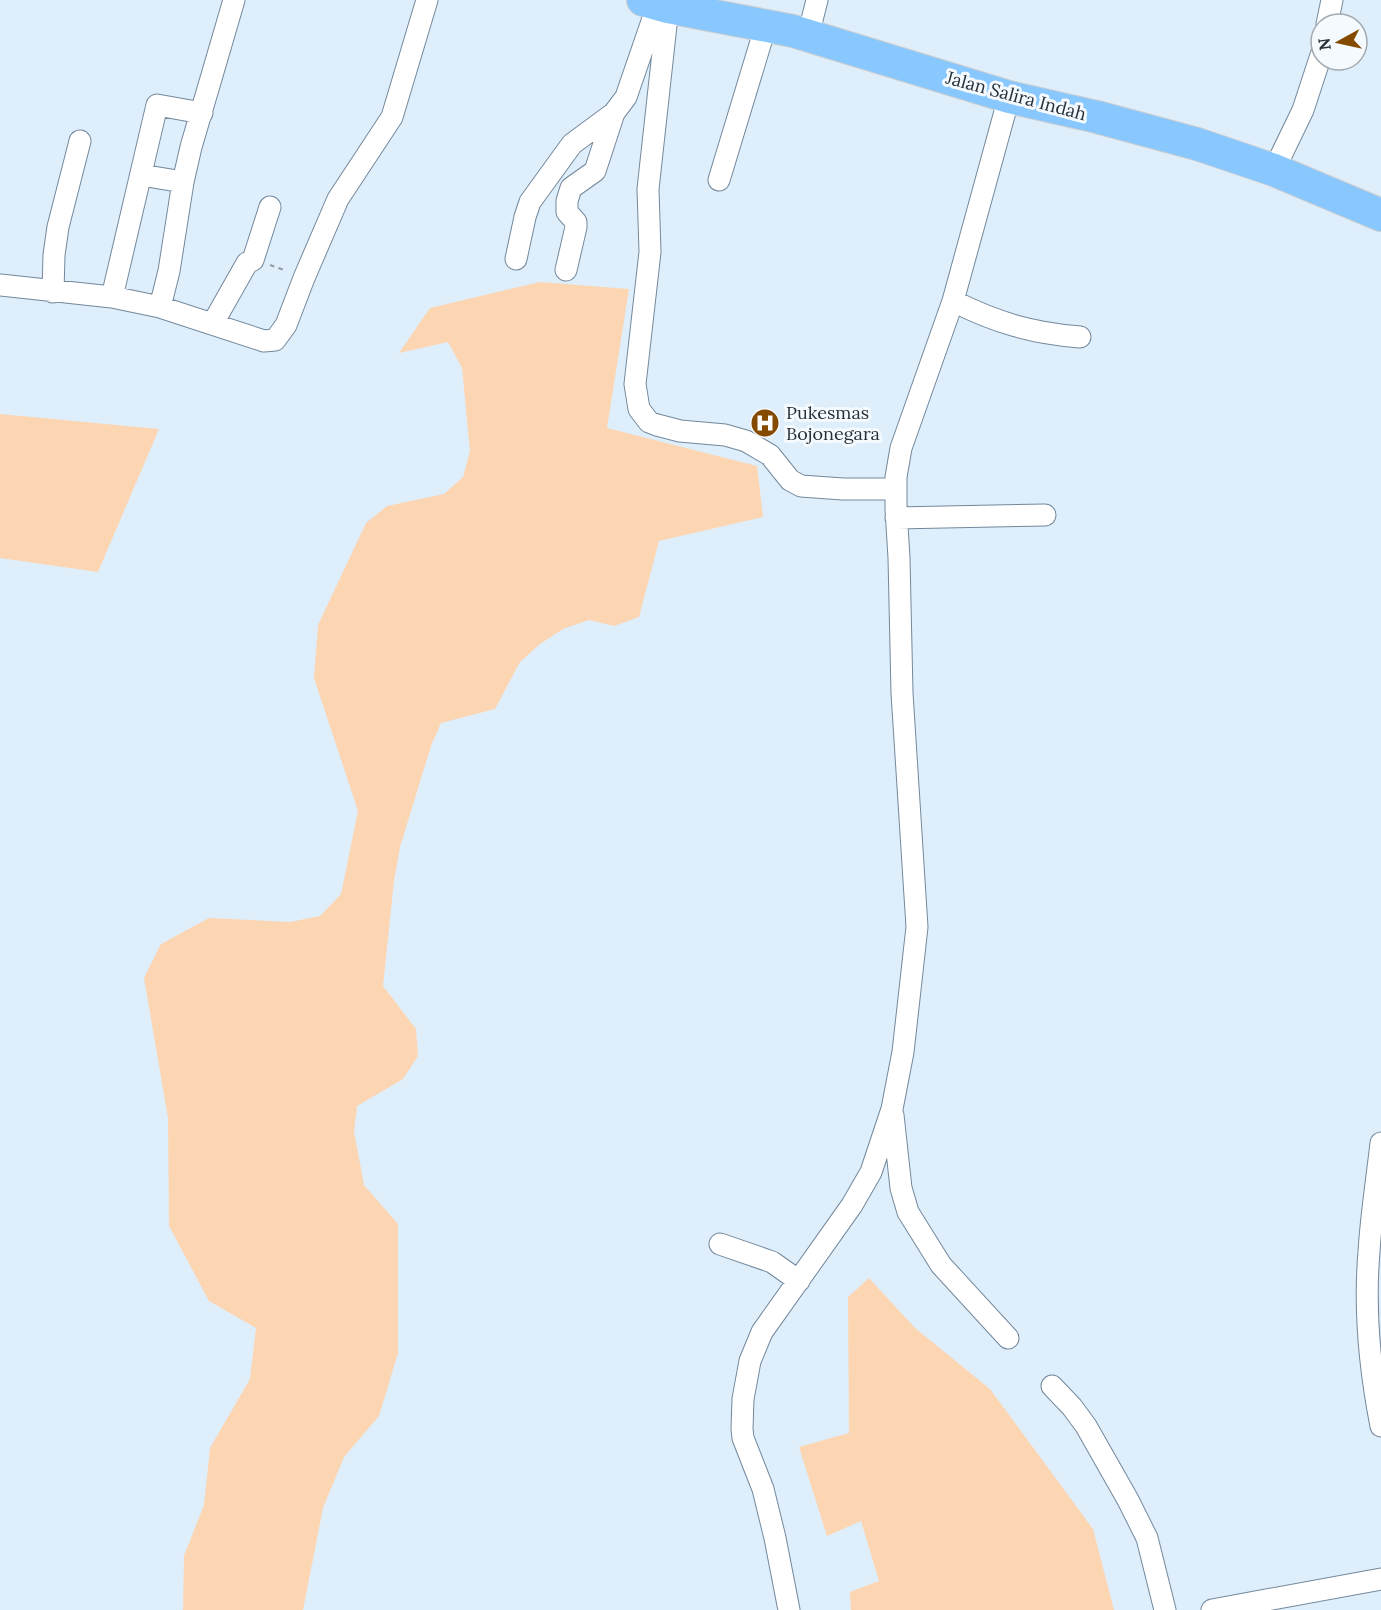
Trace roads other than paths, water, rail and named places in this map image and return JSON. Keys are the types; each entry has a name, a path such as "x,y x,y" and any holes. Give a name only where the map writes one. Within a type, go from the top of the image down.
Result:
{"highway":[{"name":"Jalan Salira Indah","path":"670,4 808,36 1010,97 1175,138 1274,170 1381,215"}],"street":[{"path":"160,307 175,240 183,182 191,147 234,0"},
{"path":"0,285 112,297 160,307 264,341 275,340 286,326 338,199 392,117 427,0"},
{"path":"808,36 818,0"},
{"path":"516,259 530,202 572,144 614,113 626,97 670,4"},
{"path":"670,4 648,189 650,247 635,384 639,409 649,422 657,425 725,435 746,441 770,455 790,480 801,486 895,489"},
{"path":"719,180 766,26"},
{"path":"1274,170 1303,110 1316,72"},
{"path":"789,1610 760,1478 744,1438 742,1410 750,1361 758,1341 777,1309 852,1205 871,1172 892,1109 903,1052 917,927 902,693 895,489 901,448 953,301 1010,97"},
{"path":"112,297 157,105 202,113"},
{"path":"566,270 576,227 576,222 567,212 567,201 571,188 595,171 614,113"},
{"path":"53,292 54,255 58,227 80,141"},
{"path":"141,175 183,182"},
{"path":"213,323 247,263 253,260 270,207"},
{"path":"953,301 986,318 1007,324 1036,332 1080,337"},
{"path":"896,518 1045,515"},
{"path":"892,1109 901,1188 908,1212 941,1265 1008,1338"},
{"path":"1381,1143 1369,1252 1367,1307 1370,1352 1381,1426"},
{"path":"720,1244 772,1262 799,1281"},
{"path":"1052,1386 1086,1426 1128,1500 1147,1539 1165,1610"},
{"path":"1212,1610 1381,1579"}],"place":[{"name":"Pukesmas Bojonegara","path":"765,423"}]}
